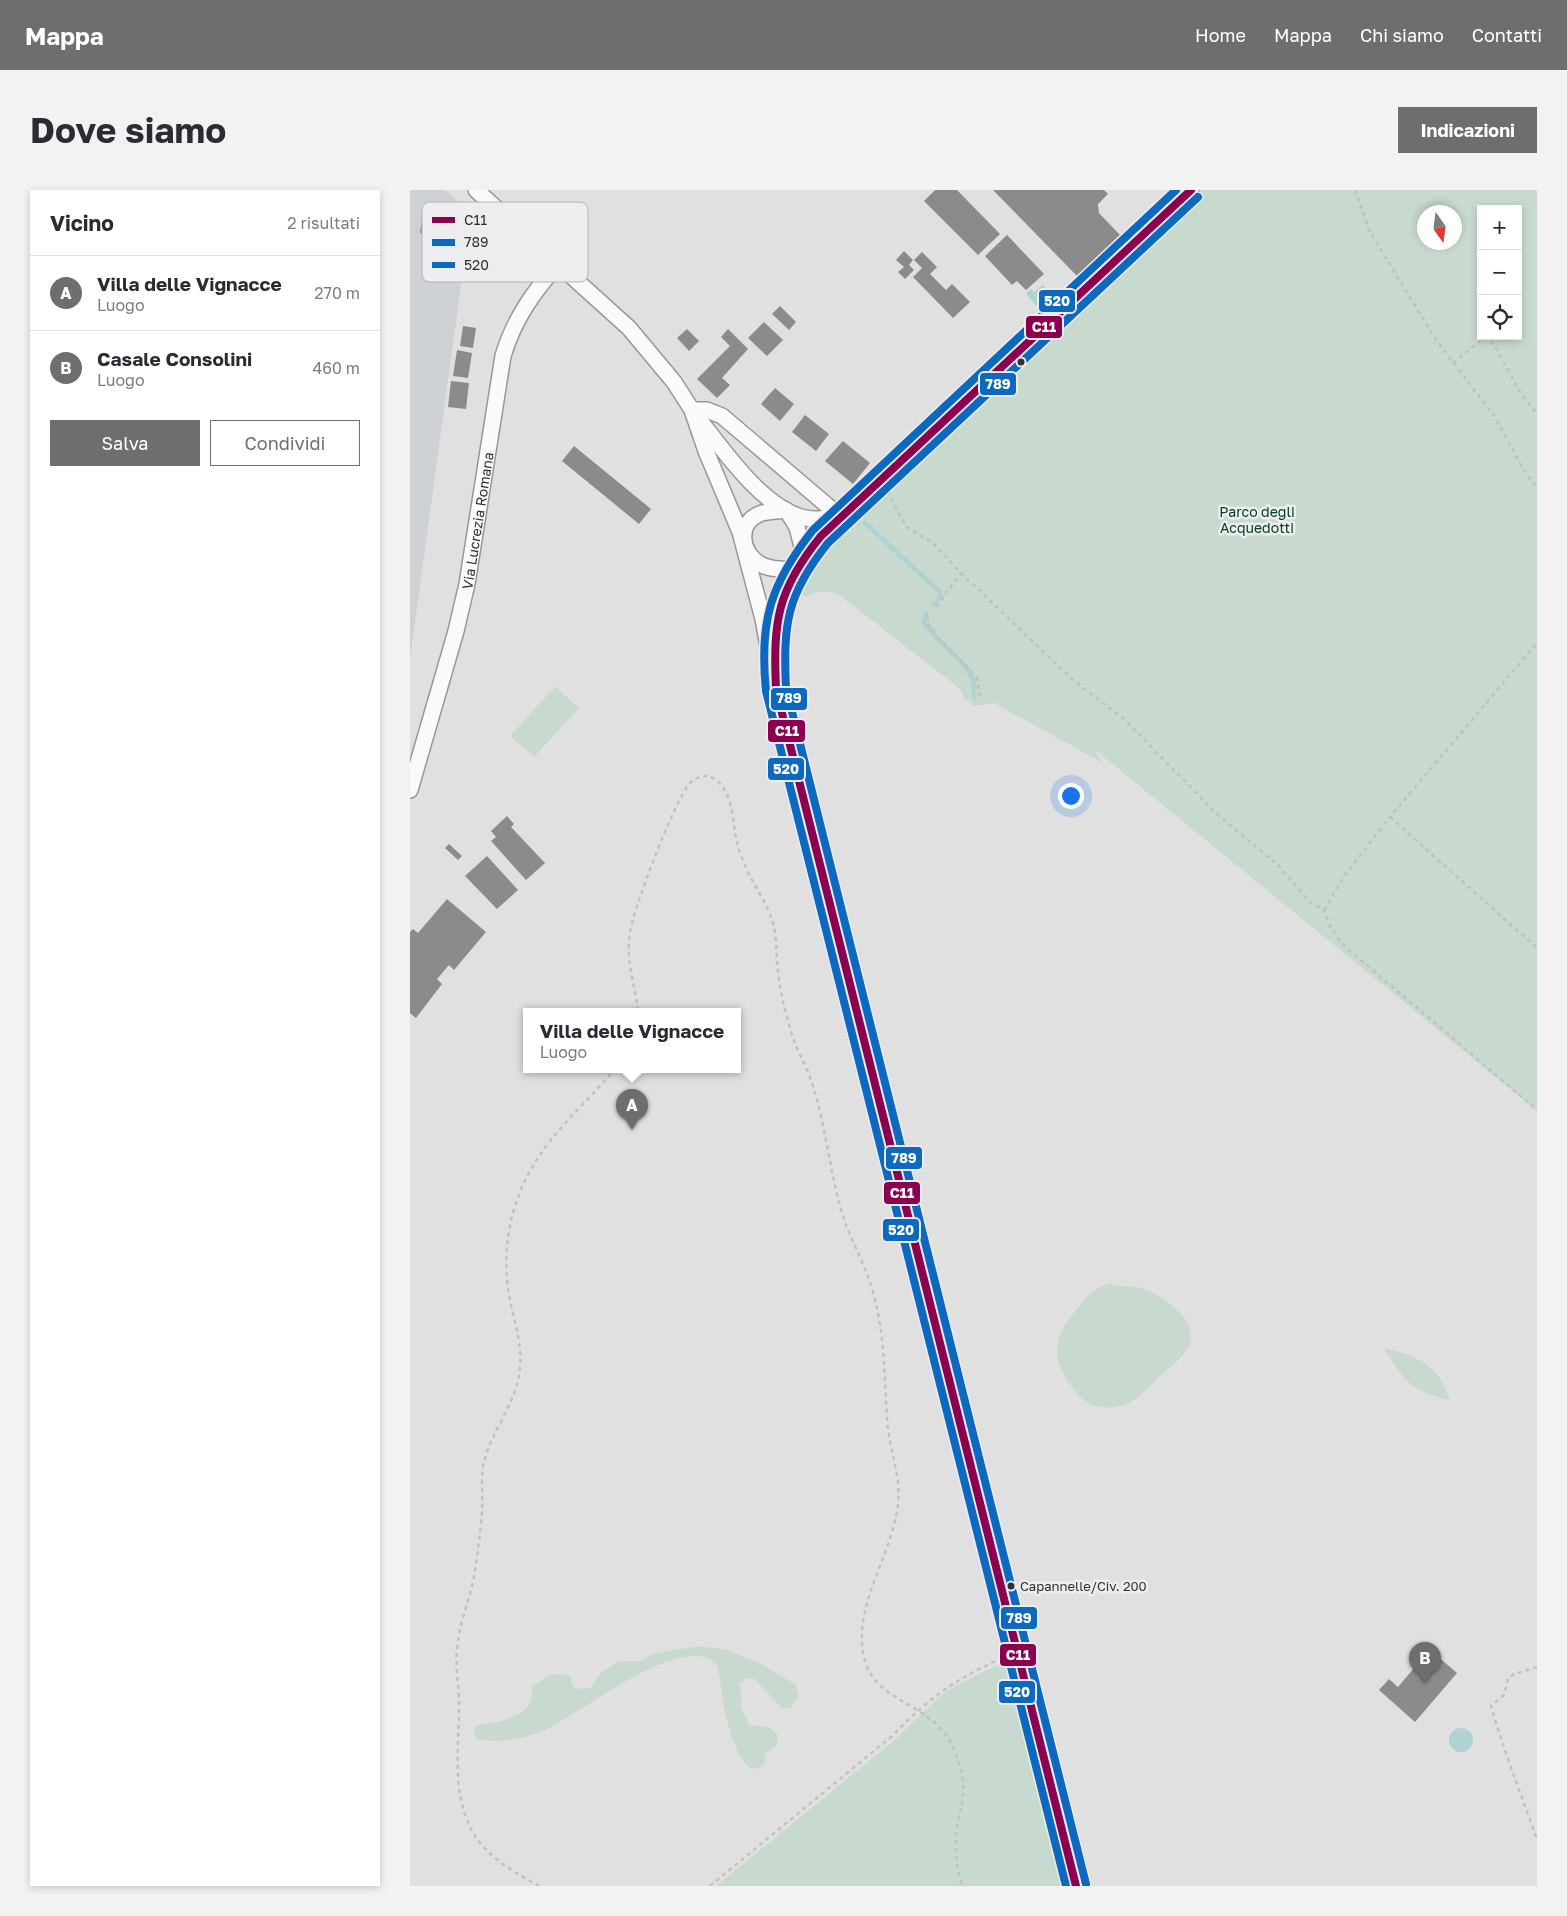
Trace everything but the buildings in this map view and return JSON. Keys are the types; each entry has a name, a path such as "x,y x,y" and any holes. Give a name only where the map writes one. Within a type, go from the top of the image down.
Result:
{"street":[{"path":"476,190 490,202"},
{"path":"776,689 774,646 776,618 795,568 804,555 843,516 1191,190"},
{"name":"Via Lucrezia Romana","path":"410,790 464,600 502,356 513,328 530,298 543,282"},
{"path":"579,282 649,350 734,464 770,499 786,510 810,518 843,516"},
{"path":"692,410 708,410 722,416 829,507"},
{"path":"692,410 706,451 727,498 744,546 763,619 776,689 1076,1886"},
{"path":"786,510 762,513 753,518 744,529 744,546 751,557 764,566 783,570 795,568"},
{"path":"786,510 797,527 804,555"}],"path":[{"path":"1355,190 1370,232 1436,340 1496,417 1523,469 1537,488"},
{"path":"1453,363 1481,340"},
{"path":"1488,340 1494,345 1522,395 1537,414"},
{"path":"882,480 901,518 909,529 932,542 961,573 1073,680 1124,719 1218,814 1280,867 1310,902 1324,910 1330,926 1341,943 1537,1110"},
{"path":"936,607 961,573"},
{"path":"928,616 927,622 938,637 977,679 981,701"},
{"path":"1324,910 1344,876 1390,818 1537,643"},
{"path":"637,1008 628,953 630,929 638,901 677,804 689,784 701,776 712,776 724,787 732,809 738,848 748,873 767,905 774,928 778,972 784,1007 794,1041 812,1081 846,1223 866,1272 876,1305 884,1360 886,1418 898,1482 898,1505 895,1522 870,1593 861,1628 863,1653 868,1674 878,1685 918,1710 944,1730 961,1768 963,1793 956,1837 958,1873 962,1886"},
{"path":"1390,818 1537,948"},
{"path":"538,1886 516,1873 487,1849 475,1836 466,1813 458,1789 456,1756 459,1712 457,1650 477,1555 484,1460 520,1376 520,1343 509,1295 505,1259 515,1205 528,1174 546,1145 587,1097 611,1073"},
{"path":"710,1886 892,1736 918,1710 946,1687 970,1672 1018,1652"},
{"path":"1537,1667 1514,1674 1508,1679 1504,1695 1491,1706 1508,1764 1517,1781 1537,1839"}],"shaded area":[{"path":"410,190 445,190 459,202 422,202 422,282 461,282 410,659"}],"green space":[{"name":"Parco degli Acquedotti","path":"1199,190 1537,190 1537,1111 1093,748 1103,763 994,703 974,706 965,699 960,689 841,596 823,591 805,598 801,591 824,555 850,526 855,527 861,508"},
{"path":"555,687 579,708 534,757 510,736"},
{"path":"1109,1284 1139,1288 1151,1292 1168,1302 1183,1316 1188,1324 1190,1341 1184,1354 1134,1400 1119,1407 1099,1407 1086,1401 1073,1389 1063,1373 1057,1349 1059,1337 1080,1305 1095,1291"},
{"path":"1384,1348 1417,1358 1433,1370 1445,1388 1450,1400 1426,1393 1410,1383 1397,1369"},
{"path":"699,1646 727,1650 759,1663 795,1684 799,1695 790,1708 782,1708 755,1679 748,1678 740,1683 742,1710 750,1725 770,1728 778,1735 777,1746 766,1753 763,1766 751,1769 736,1749 727,1722 718,1667 704,1657 685,1657 661,1664 610,1690 551,1727 534,1734 496,1741 477,1739 473,1731 478,1725 504,1720 523,1711 530,1702 532,1687 550,1675 570,1676 574,1689 590,1688 600,1674 618,1661 641,1661 653,1654"},
{"path":"999,1664 1013,1670 1064,1886 716,1886 896,1739 938,1698 950,1689"}],"water":[{"path":"1043,285 1051,295 1037,307 1026,294 1031,289 1034,292"},
{"path":"1461,1728 1469,1732 1473,1740 1469,1748 1461,1752 1453,1748 1449,1740 1453,1732"}],"waterway":[{"path":"865,523 940,592 941,596 934,604"},
{"path":"926,614 924,622 929,629 968,671 974,683 974,698"}],"transit line":[{"name":"520","path":"1066,1886 766,691 764,644 766,624 777,586 798,550 813,530 1176,190"},
{"name":"C11","path":"1076,1886 776,689 777,625 781,607 795,573 821,536 1191,190"},
{"name":"789","path":"1086,1884 786,688 787,627 796,594 814,561 828,543 1198,197"}],"place":[{"name":"Villa delle Vignacce","path":"632,1130"},
{"name":"Capannelle/Civ. 200","path":"1011,1586"},
{"name":"Casale Consolini","path":"1425,1683"}]}
